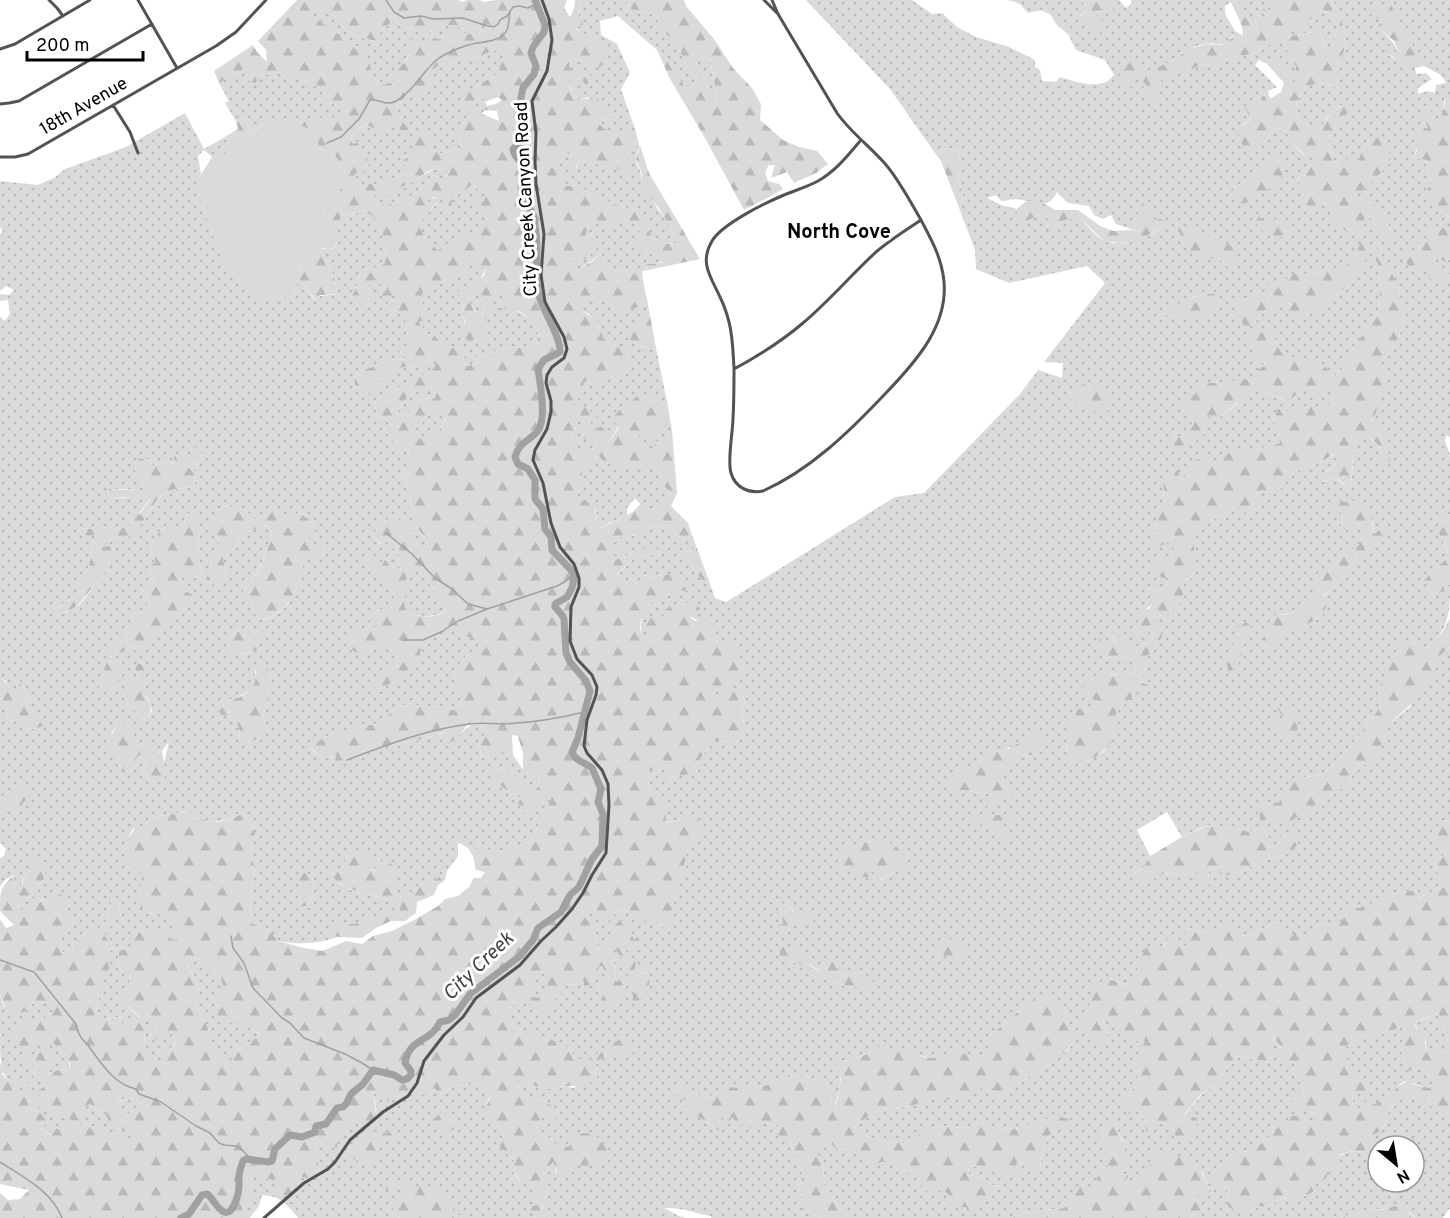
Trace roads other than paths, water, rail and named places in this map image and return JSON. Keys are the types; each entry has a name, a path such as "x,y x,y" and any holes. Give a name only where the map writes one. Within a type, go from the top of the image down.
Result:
{"street":[{"path":"49,0 63,16"},
{"path":"0,49 15,44 90,0"},
{"path":"138,0 177,68"},
{"name":"18th Avenue","path":"0,157 20,157 28,154 177,68 231,36 266,0"},
{"name":"City Creek Canyon Road","path":"264,1218 304,1183 328,1169 336,1162 350,1140 383,1112 408,1096 417,1083 424,1061 444,1035 463,1017 476,998 520,965 540,941 556,927 584,893 606,853 609,805 607,780 600,766 587,753 584,746 587,720 597,687 592,675 577,659 570,641 571,606 579,587 579,578 574,564 560,547 551,524 543,483 533,460 535,450 547,429 551,411 546,383 547,375 552,367 564,358 567,349 564,336 545,302 541,275 544,234 536,189 536,133 532,100 547,71 552,40 551,26 542,0"},
{"path":"764,0 778,14"},
{"path":"772,0 837,113 848,128 861,140 878,156 893,174 921,220 934,244 940,263 945,298 936,328 925,347 904,373 853,426 816,458 778,483 763,491 744,489 735,482 729,468 733,418 732,339 723,303 707,272 706,259 710,244 726,226 823,178 838,166 861,140"},
{"path":"0,104 13,103 22,99 152,24"},
{"path":"113,105 130,132 138,153"},
{"path":"734,369 793,331 820,308 877,251 921,220"}],"waterway":[{"path":"386,0 394,12 404,18 421,16 433,19 463,18 494,27 507,16 513,7 528,8 536,4"},
{"name":"City Creek","path":"181,1218 189,1214 202,1195 207,1194 222,1211 231,1210 237,1198 243,1161 246,1159 272,1161 275,1149 290,1135 302,1137 315,1132 316,1126 326,1124 337,1108 346,1104 351,1094 363,1084 373,1070 394,1075 402,1080 407,1079 411,1071 405,1063 407,1055 415,1044 431,1034 440,1022 449,1020 455,1015 470,994 520,956 533,940 538,928 561,912 570,895 579,887 592,859 602,846 603,814 598,802 601,789 592,768 578,760 572,752 590,691 586,681 570,662 566,653 564,619 555,607 555,604 567,597 572,588 573,572 552,550 551,537 545,529 543,509 535,499 535,480 528,469 518,464 515,457 521,446 540,428 542,403 538,369 544,360 560,352 557,338 539,296 535,221 522,191 524,169 513,149 528,131 520,115 521,97 523,88 534,74 536,66 531,53 533,47 544,32 545,25 535,0"},
{"path":"327,143 341,137 359,119 370,100 392,103 408,92 439,58 470,44 494,40 504,35 508,28 510,11"},
{"path":"386,533 412,554 435,578 452,589 468,604 487,609 557,586 573,574"},
{"path":"403,640 423,640 458,621 487,609"},
{"path":"347,760 407,738 454,726 533,722 584,712"},
{"path":"231,936 233,948 244,963 253,988 282,1018 304,1038 345,1054 373,1070"},
{"path":"0,960 34,972 76,1024 83,1040 120,1082 136,1089 139,1094 161,1102 210,1133 219,1143 236,1146 251,1159"},
{"path":"0,1162 27,1179 52,1200 62,1218"}],"district":[{"name":"North Cove","path":"839,233"}]}
